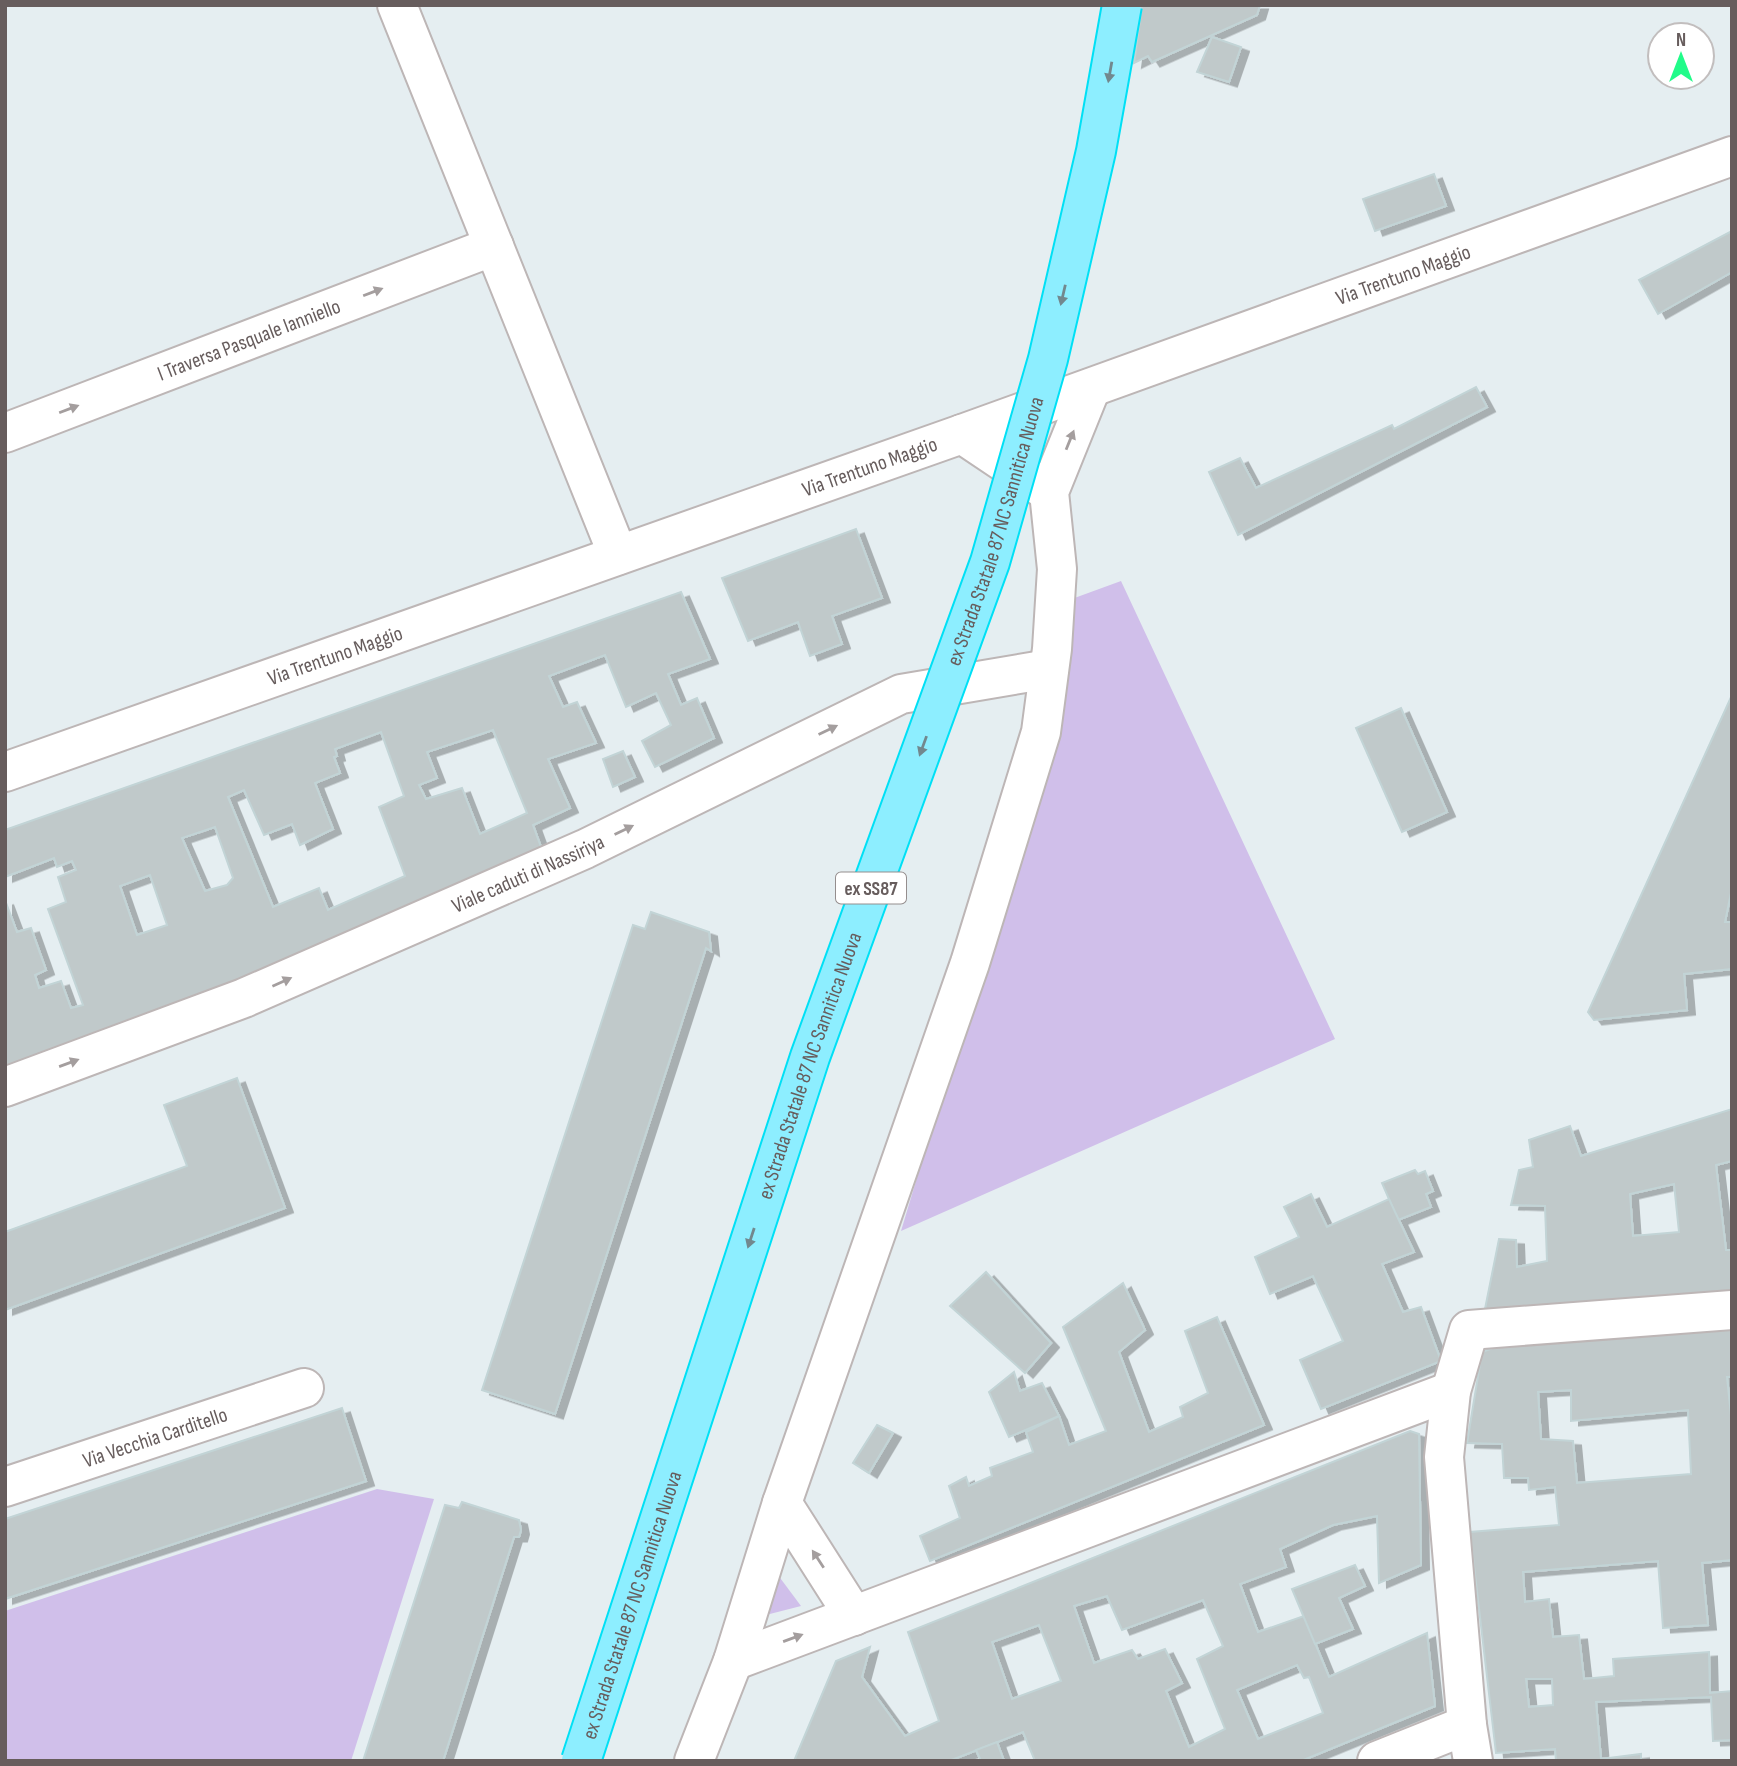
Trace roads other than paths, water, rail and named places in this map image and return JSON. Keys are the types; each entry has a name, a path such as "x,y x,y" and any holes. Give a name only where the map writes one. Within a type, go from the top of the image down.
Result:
{"highway":[{"name":"ex Strada Statale 87 NC Sannitica Nuova","path":"581,1761 810,1057 989,562 1048,359 1096,151 1122,5"}],"street":[{"path":"397,5 618,555"},
{"name":"Via Trentuno Maggio","path":"5,772 1091,388 1732,156"},
{"name":"I Traversa Pasquale Ianniello","path":"5,433 494,246"},
{"path":"694,1761 733,1661 782,1503 970,963 1041,732 1049,669 1056,569 1049,492 1091,388"},
{"path":"962,434 1049,492"},
{"name":"Viale caduti di Nassiriya","path":"5,1087 244,998 572,855 901,694 1049,669"},
{"path":"1377,1761 1470,1743 1444,1457 1451,1391 1469,1330 1732,1310"},
{"name":"Via Vecchia Carditello","path":"5,1487 304,1388"},
{"path":"733,1661 1451,1391"},
{"path":"782,1503 853,1616"}]}
